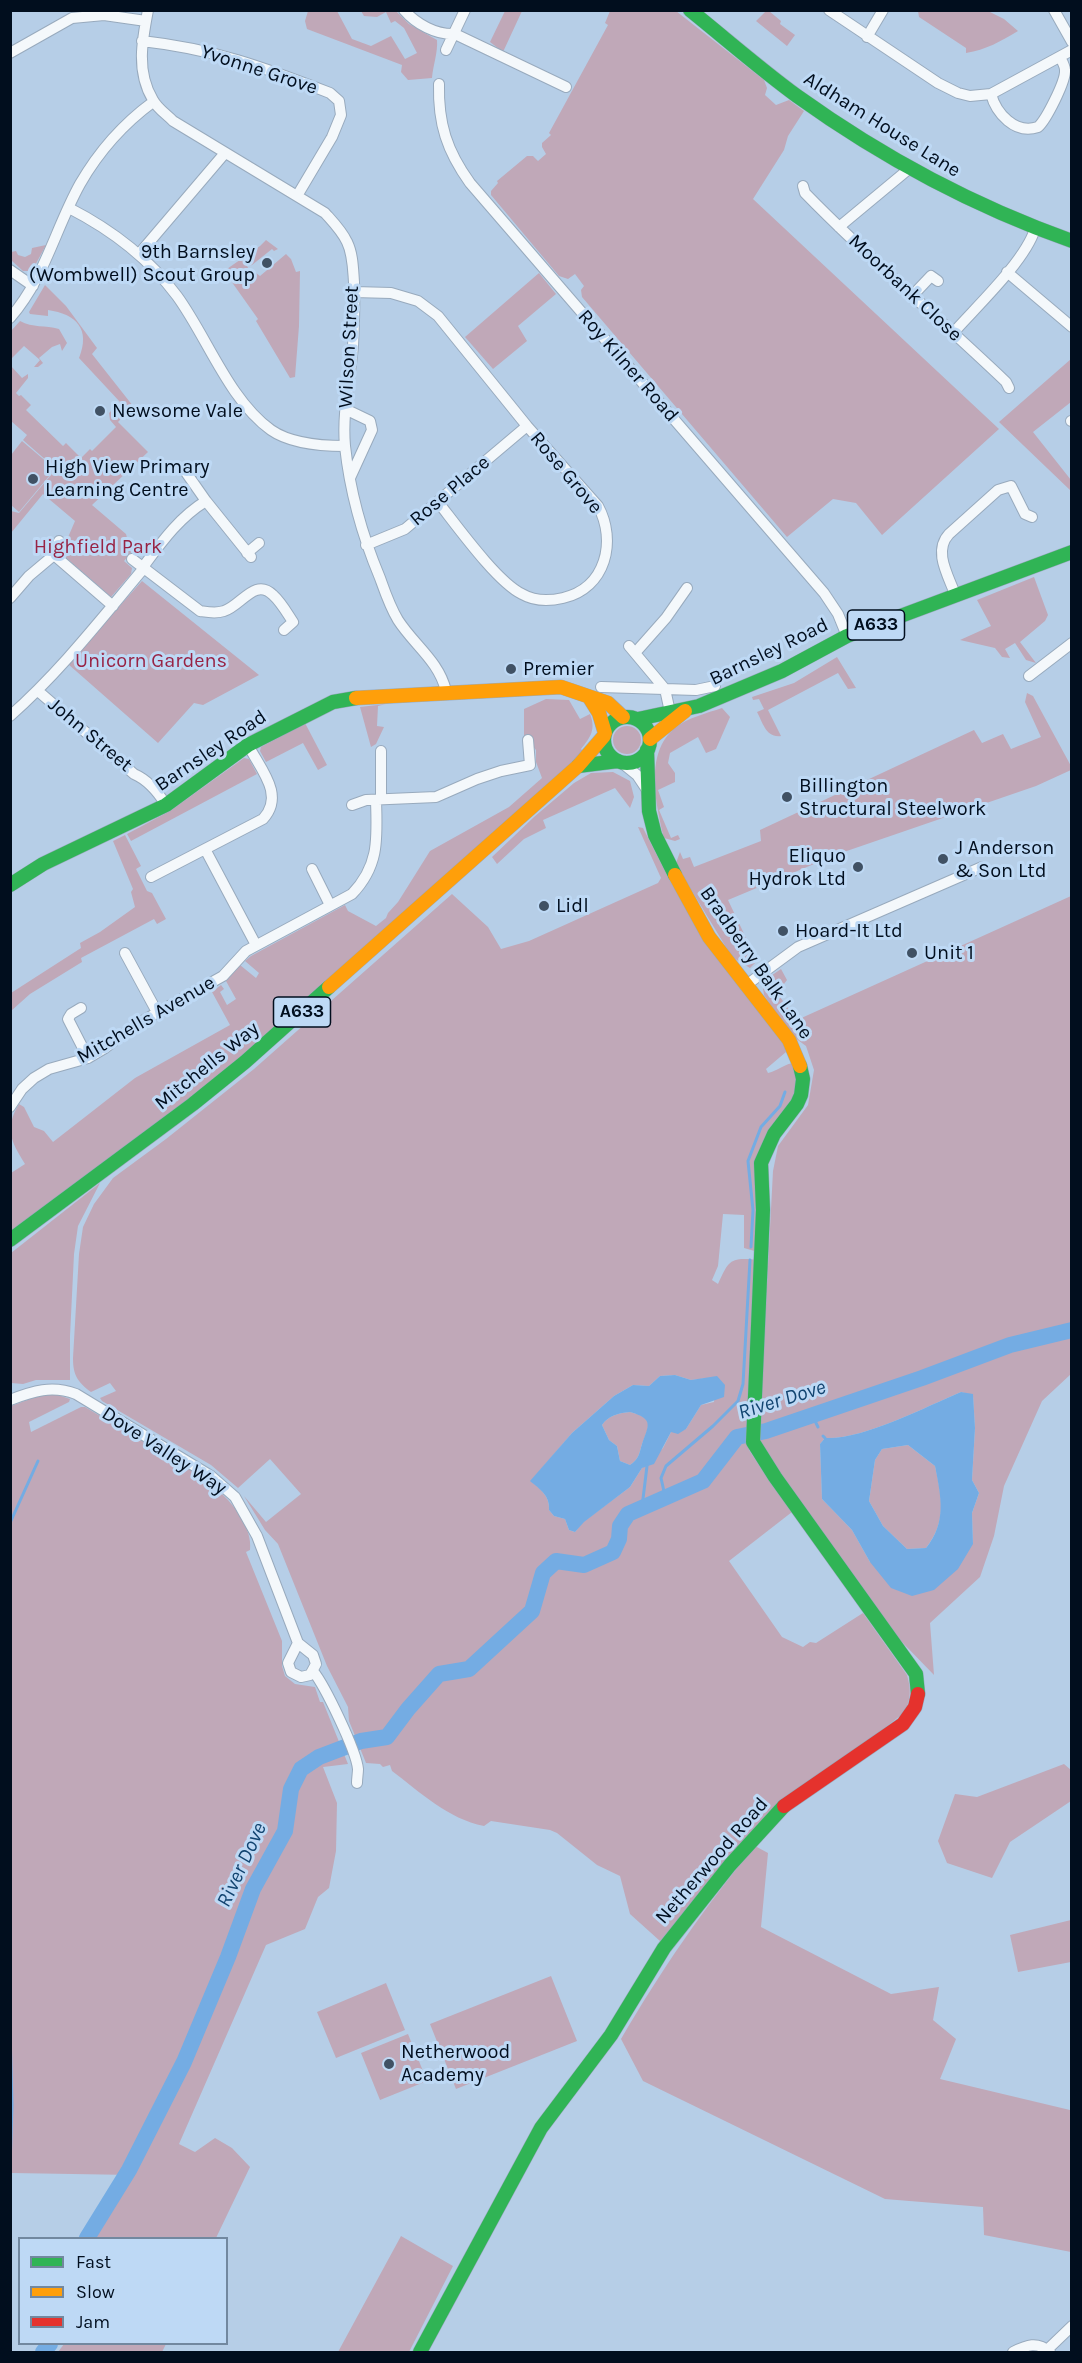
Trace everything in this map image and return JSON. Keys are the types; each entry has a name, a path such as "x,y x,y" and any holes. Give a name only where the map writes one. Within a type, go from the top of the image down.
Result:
{"street":[{"path":"404,10 425,27 444,35 454,34 546,83 566,87"},
{"path":"446,50 465,10"},
{"path":"830,10 938,83 970,96 991,94 1071,50"},
{"path":"867,37 883,10"},
{"path":"1054,10 1071,42"},
{"name":"Aldham House Lane","path":"698,13 798,96 910,168 981,206 1035,229 1071,241"},
{"path":"10,53 72,18 104,15 147,16"},
{"name":"Wilson Street","path":"147,16 142,41 143,80 153,102 173,121 325,213 348,244 354,292 353,346 345,408 345,446 350,480 366,545 399,621 434,662 443,678 446,691"},
{"name":"Yvonne Grove","path":"142,41 178,45 236,58 330,93 339,101 341,116 332,137 297,196"},
{"path":"991,94 995,108 1001,116 1021,128 1038,128 1047,115 1065,77 1065,69 1060,57"},
{"name":"Roy Kilner Road","path":"439,84 440,112 447,147 470,183 824,593 838,614 847,636"},
{"path":"10,318 33,286 93,162 113,136 153,102"},
{"path":"139,254 225,153"},
{"path":"839,227 910,168"},
{"name":"Moorbank Close","path":"802,186 805,193 839,227 954,332 1006,382 1009,388"},
{"path":"69,208 99,223 139,254 178,297 218,364 253,415 272,431 297,441 326,446 345,446"},
{"path":"954,332 1006,272 1031,240 1035,229"},
{"path":"10,270 33,286"},
{"path":"1006,272 1071,327"},
{"path":"913,295 931,276 938,281"},
{"name":"Rose Grove","path":"354,292 391,293 418,302 438,316 527,426 598,506 605,519 608,533 604,561 591,583 582,591 556,599 523,595 500,577 438,502"},
{"path":"345,408 370,421 372,430 350,480"},
{"name":"Rose Place","path":"366,545 405,529 527,426"},
{"path":"185,471 249,555 259,543"},
{"path":"955,594 941,553 942,541 949,534 998,490 1011,486 1025,514 1032,517"},
{"path":"10,716 38,691 113,606 175,526 206,501"},
{"path":"10,598 28,576 54,555 59,541"},
{"name":"Barnsley Road","path":"638,719 685,711 782,671 847,636 1071,552"},
{"path":"54,555 113,606"},
{"path":"132,559 200,610 224,611 254,590 265,589 273,595 293,622 284,630"},
{"path":"670,712 665,689 632,650 666,618 688,588"},
{"path":"1029,676 1071,643"},
{"name":"Barnsley Road","path":"601,687 696,690 715,686"},
{"name":"Barnsley Road","path":"10,885 52,859 166,806 248,745 293,720 333,702 366,696 561,687 608,703 623,717"},
{"name":"John Street","path":"38,691 158,792 166,806"},
{"path":"589,697 599,713 606,749 637,775 647,789"},
{"name":"Barnsley Road","path":"649,745 685,711"},
{"path":"578,766 620,761 633,762 644,755 649,745 647,728 638,719 623,717 611,723 605,735"},
{"name":"Mitchells Way","path":"10,1240 193,1104 245,1062 578,766 605,735"},
{"path":"352,805 366,800 436,796 477,779 530,765 528,740"},
{"path":"151,877 263,819 271,809 273,796 271,789 248,745"},
{"name":"Bradberry Balk Lane","path":"649,745 647,789 655,835 677,881 709,937 789,1040 799,1060 803,1079 801,1095 774,1134 761,1163 762,1232 753,1442"},
{"name":"Mitchells Avenue","path":"10,1107 21,1089 34,1078 49,1069 88,1058 157,1012 215,981 246,951 352,894 365,880 376,848 381,751"},
{"path":"205,849 256,945"},
{"path":"745,986 798,947 982,867"},
{"path":"312,868 330,905"},
{"path":"125,953 157,1012"},
{"path":"81,1008 71,1014 69,1019 88,1058"},
{"name":"Dove Valley Way","path":"10,1400 39,1389 65,1390 76,1394 211,1476 235,1497 257,1536 298,1643"},
{"name":"Netherwood Road","path":"420,2352 541,2128 611,2035 664,1948 730,1865 780,1809 903,1724 913,1713 917,1703 919,1693 916,1674 775,1477 753,1442"},
{"path":"298,1643 313,1655 316,1665 313,1671 301,1677 295,1676 288,1668 290,1656 298,1643"},
{"path":"313,1671 327,1694 357,1764 357,1783"},
{"path":"1013,2352 1034,2345 1049,2351 1071,2326"}],"green space":[{"path":"308,11 337,11 352,39 371,46 391,36 405,59 417,53 404,28 395,21 391,23 386,12 377,17 364,16 361,11 396,11 409,24 437,40 432,78 408,80 401,72 402,65 307,29 305,21"},
{"path":"505,11 522,11 503,52 490,42"},
{"path":"610,11 676,11 764,80 767,88 765,95 776,105 789,100 804,111 788,136 784,150 753,199 999,429 882,535 856,503 833,499 787,537 582,297 581,290 584,286 575,274 568,279 559,276 491,195 497,181 527,156 533,156 538,161 546,154 542,143 551,135 549,133 608,25 605,23"},
{"path":"766,11 769,11 781,21 780,24 795,35 787,46 756,21"},
{"path":"918,11 988,11 1004,19 1018,31 999,42 966,53 966,48 919,17"},
{"path":"266,240 278,249 274,251 272,249 252,265 247,266 250,271 260,276 286,254 291,259 296,272 300,271 295,377 290,378 256,321 258,319 224,271"},
{"path":"46,245 32,271 23,271 11,260 11,252 16,251 18,255 25,257 31,254 32,248"},
{"path":"539,273 556,294 518,326 527,341 493,369 465,337"},
{"name":"Highfield Park","path":"45,285 66,306 97,348 92,354 133,406 118,422 148,452 92,505 126,534 131,553 124,561 132,568 131,574 111,597 64,556 63,549 75,521 43,494 11,533 11,511 19,513 56,469 23,440 27,435 11,421 11,366 22,378 28,374 28,378 16,393 31,405 26,410 63,446 66,443 81,458 90,449 92,451 116,427 110,420 109,413 120,402 79,358 83,339 82,331 73,319 48,310 48,316 30,314 29,312"},
{"path":"20,321 30,325 59,329 67,343 62,351 60,344 52,347 39,358 43,363 38,367 34,367 40,360 24,346 11,359 11,331"},
{"path":"1071,359 1071,402 1033,432 1071,480 1071,491 999,422"},
{"path":"22,441 55,469 19,512 11,505 11,455"},
{"path":"1034,577 1048,615 1045,621 1020,642 1036,663 1026,660 1015,643 1005,649 1010,658 1002,657 995,648 960,640 991,626 977,600"},
{"name":"Unicorn Gardens","path":"142,581 259,675 203,705 194,703 158,743 68,664"},
{"path":"837,657 856,688 848,689 838,673 768,710 781,736 768,732 757,712 764,709 759,699 753,700 752,697 794,683"},
{"path":"1027,693 1033,696 1071,766 1071,770 1036,786 838,854 728,900 757,961 750,968 732,957 676,863 680,852 683,859 690,857 694,867 761,841 760,830 974,730 982,743 1003,734 1011,749 1041,737 1025,702"},
{"path":"546,699 569,700 580,719 590,714 592,729 590,737 581,749 584,752 240,1061 11,1235 11,1173 25,1164 11,1135 14,1113 19,1104 24,1107 34,1127 44,1131 53,1142 135,1078 230,1025 212,992 221,985 224,989 220,992 227,1005 236,999 226,981 240,965 256,978 259,973 245,961 251,956 345,905 348,911 376,926 386,918 398,902 430,851 509,807 542,778 536,762 536,750 524,737 524,709"},
{"path":"386,704 378,706 377,726 384,727 376,744 371,747 360,707"},
{"path":"722,708 730,717 716,749 706,753 698,737 670,753 668,763 675,773 675,782 658,790 664,807 659,810 671,838 678,835 680,839 675,841 664,838 658,810 655,780 659,751 665,739 680,724"},
{"path":"305,723 327,765 318,770 303,743 266,762 260,751 261,747"},
{"path":"627,726 637,730 641,740 637,750 627,754 617,750 613,740 617,730"},
{"path":"244,758 249,759 257,774 131,841 127,834 170,811"},
{"path":"613,772 630,781 634,797 630,808 615,788 543,820 546,828 524,839 497,864 492,857 574,783 591,773"},
{"path":"638,827 643,828 670,881 705,939 784,1044 786,1052 766,1069 768,1073 795,1063 799,1074 797,1096 767,1134 758,1252 744,1248 744,1215 723,1214 718,1266 712,1280 718,1284 728,1265 736,1260 758,1260 749,1407 749,1450 792,1512 729,1561 782,1637 803,1647 810,1642 816,1643 863,1613 907,1675 910,1694 905,1712 757,1828 660,1941 630,1914 620,1876 597,1865 557,1833 491,1821 484,1826 471,1822 435,1804 392,1771 390,1765 383,1767 380,1764 366,1763 349,1721 348,1707 327,1666 278,1544 265,1530 244,1496 266,1522 301,1494 270,1459 238,1488 211,1465 102,1401 100,1398 116,1391 110,1383 91,1392 77,1378 73,1358 79,1254 83,1227 94,1204 113,1178 254,1069 452,894 488,927 501,949 529,941 658,883 661,878","holes":["675,1375 691,1380 717,1377 714,1402 701,1405 686,1429 671,1432 663,1448 642,1468 630,1487 583,1522 575,1532 569,1530 565,1519 554,1516 549,1510 546,1497 531,1481 572,1433 614,1396 633,1385 649,1386 660,1376"]},
{"path":"125,835 141,866 136,869 147,891 152,893 166,919 157,924 154,919 81,958 82,962 30,994 11,1011 11,993 81,948 80,943 135,907 131,892 133,889 113,841"},
{"path":"1071,896 1071,1374 1042,1401 1004,1486 994,1536 980,1577 930,1623 934,1675 899,1639 771,1464 759,1439 773,1171 778,1146 808,1105 814,1070 806,1046 791,1035 764,995 762,982 781,969 787,980 777,993 797,1020","holes":["961,1392 973,1395 975,1428 972,1480 979,1493 972,1513 973,1544 870,1562 852,1530 822,1499 820,1444 825,1438 857,1434 875,1428"]},
{"path":"100,1183 78,1226 74,1254 70,1380 11,1383 11,1253"},
{"path":"44,1394 70,1399 69,1402 29,1422 31,1432 85,1407 152,1445 200,1476 228,1500 245,1524 248,1533 250,1550 246,1552 282,1641 282,1666 285,1676 295,1684 315,1687 348,1764 323,1767 337,1803 336,1851 329,1888 318,1897 305,1929 266,1945 179,2144 195,2152 215,2138 232,2148 250,2167 216,2237 95,2237 134,2175 11,2173 11,1406"},
{"path":"630,1412 647,1420 648,1428 638,1456 630,1465 620,1461 617,1446 609,1440 602,1425 614,1415"},
{"path":"908,1445 935,1466 940,1489 940,1519 933,1538 926,1548 907,1549 883,1526 869,1501 875,1460 882,1449"},
{"path":"1064,1764 1071,1770 1071,1801 1010,1842 992,1878 947,1863 938,1841 955,1794 977,1797"},
{"path":"755,1846 768,1853 761,1927 891,1994 939,1987 933,2020 956,2039 940,2079 1070,2110 1071,2252 984,2235 983,2207 885,2199 643,2081 621,2039 684,1940"},
{"path":"1071,1920 1071,1962 1018,1972 1010,1935"},
{"path":"551,1976 577,2041 456,2089 430,2024"},
{"path":"386,1983 405,2030 336,2058 317,2012"},
{"path":"408,2034 427,2081 380,2100 361,2053"},
{"path":"401,2236 453,2266 409,2352 338,2352"},
{"path":"63,2345 166,2345 162,2352 58,2352"}],"water":[{"path":"675,1375 691,1380 717,1376 725,1385 724,1397 701,1405 686,1429 678,1434 671,1432 654,1464 642,1468 630,1487 584,1522 575,1532 569,1530 565,1519 554,1516 549,1510 544,1494 530,1481 572,1433 614,1396 633,1385 649,1386 660,1376","holes":["630,1412 643,1417 648,1424 638,1456 630,1465 620,1461 617,1446 609,1440 602,1425 618,1414"]},
{"path":"961,1392 973,1394 975,1428 972,1480 979,1493 972,1513 973,1544 958,1569 934,1590 912,1596 891,1588 870,1562 852,1530 822,1499 820,1444 825,1438 857,1434 875,1428","holes":["908,1445 935,1466 941,1509 937,1529 926,1548 907,1549 883,1526 869,1501 875,1460 882,1449"]}],"waterway":[{"path":"751,1247 753,1210 748,1161 761,1127 780,1106 785,1092"},
{"path":"665,1496 661,1478 666,1466 713,1426 738,1401 743,1384 750,1260"},
{"name":"River Dove","path":"88,2237 129,2170 184,2062 228,1957 253,1889 285,1831 291,1789 301,1769 319,1757 361,1741 387,1737 439,1674 469,1669 532,1611 543,1573 556,1561 584,1565 613,1552 619,1539 620,1526 628,1514 703,1481 737,1437 766,1431 922,1378 1010,1345 1072,1330"},
{"path":"812,1415 818,1427"},
{"path":"10,1523 38,1461"},
{"path":"642,1507 647,1466"},
{"path":"10,2031 12,2105 10,2167"},
{"name":"River Dove","path":"43,2352 49,2345"}],"traffic: fast":[{"path":"690,10 783,86 895,159 964,196 1072,241"},
{"path":"638,719 699,706 782,671 847,636 1072,552"},
{"path":"10,885 43,864 166,805 248,745 333,702 356,698"},
{"path":"627,717 643,724 650,740 643,756 627,763 611,756 604,740 611,724 627,717"},
{"path":"647,750 649,811 655,835 675,875"},
{"path":"578,766 618,761"},
{"path":"10,1240 193,1104 245,1062 329,987"},
{"path":"800,1066 803,1079 801,1095 797,1104 774,1134 761,1163 763,1210 753,1442 775,1477 916,1674 918,1694"},
{"path":"420,2352 541,2128 611,2035 664,1948 730,1865 784,1806"}],"traffic: slow":[{"path":"356,698 561,687 608,703 623,717"},
{"path":"589,697 599,713 605,733"},
{"path":"650,739 685,711"},
{"path":"329,987 578,766 604,736"},
{"path":"675,875 709,937 789,1040 800,1066"}],"traffic: jam":[{"path":"784,1806 903,1724 915,1707 918,1694"}],"place":[{"name":"9th Barnsley (Wombwell) Scout Group","path":"267,263"},
{"name":"Newsome Vale","path":"100,411"},
{"name":"High View Primary Learning Centre","path":"33,479"},
{"name":"Premier","path":"511,669"},
{"name":"Billington Structural Steelwork","path":"787,797"},
{"name":"J Anderson & Son Ltd","path":"943,859"},
{"name":"Eliquo Hydrok Ltd","path":"858,867"},
{"name":"Lidl","path":"544,906"},
{"name":"Hoard-It Ltd","path":"783,931"},
{"name":"Unit 1","path":"912,953"},
{"name":"Netherwood Academy","path":"389,2064"}]}
